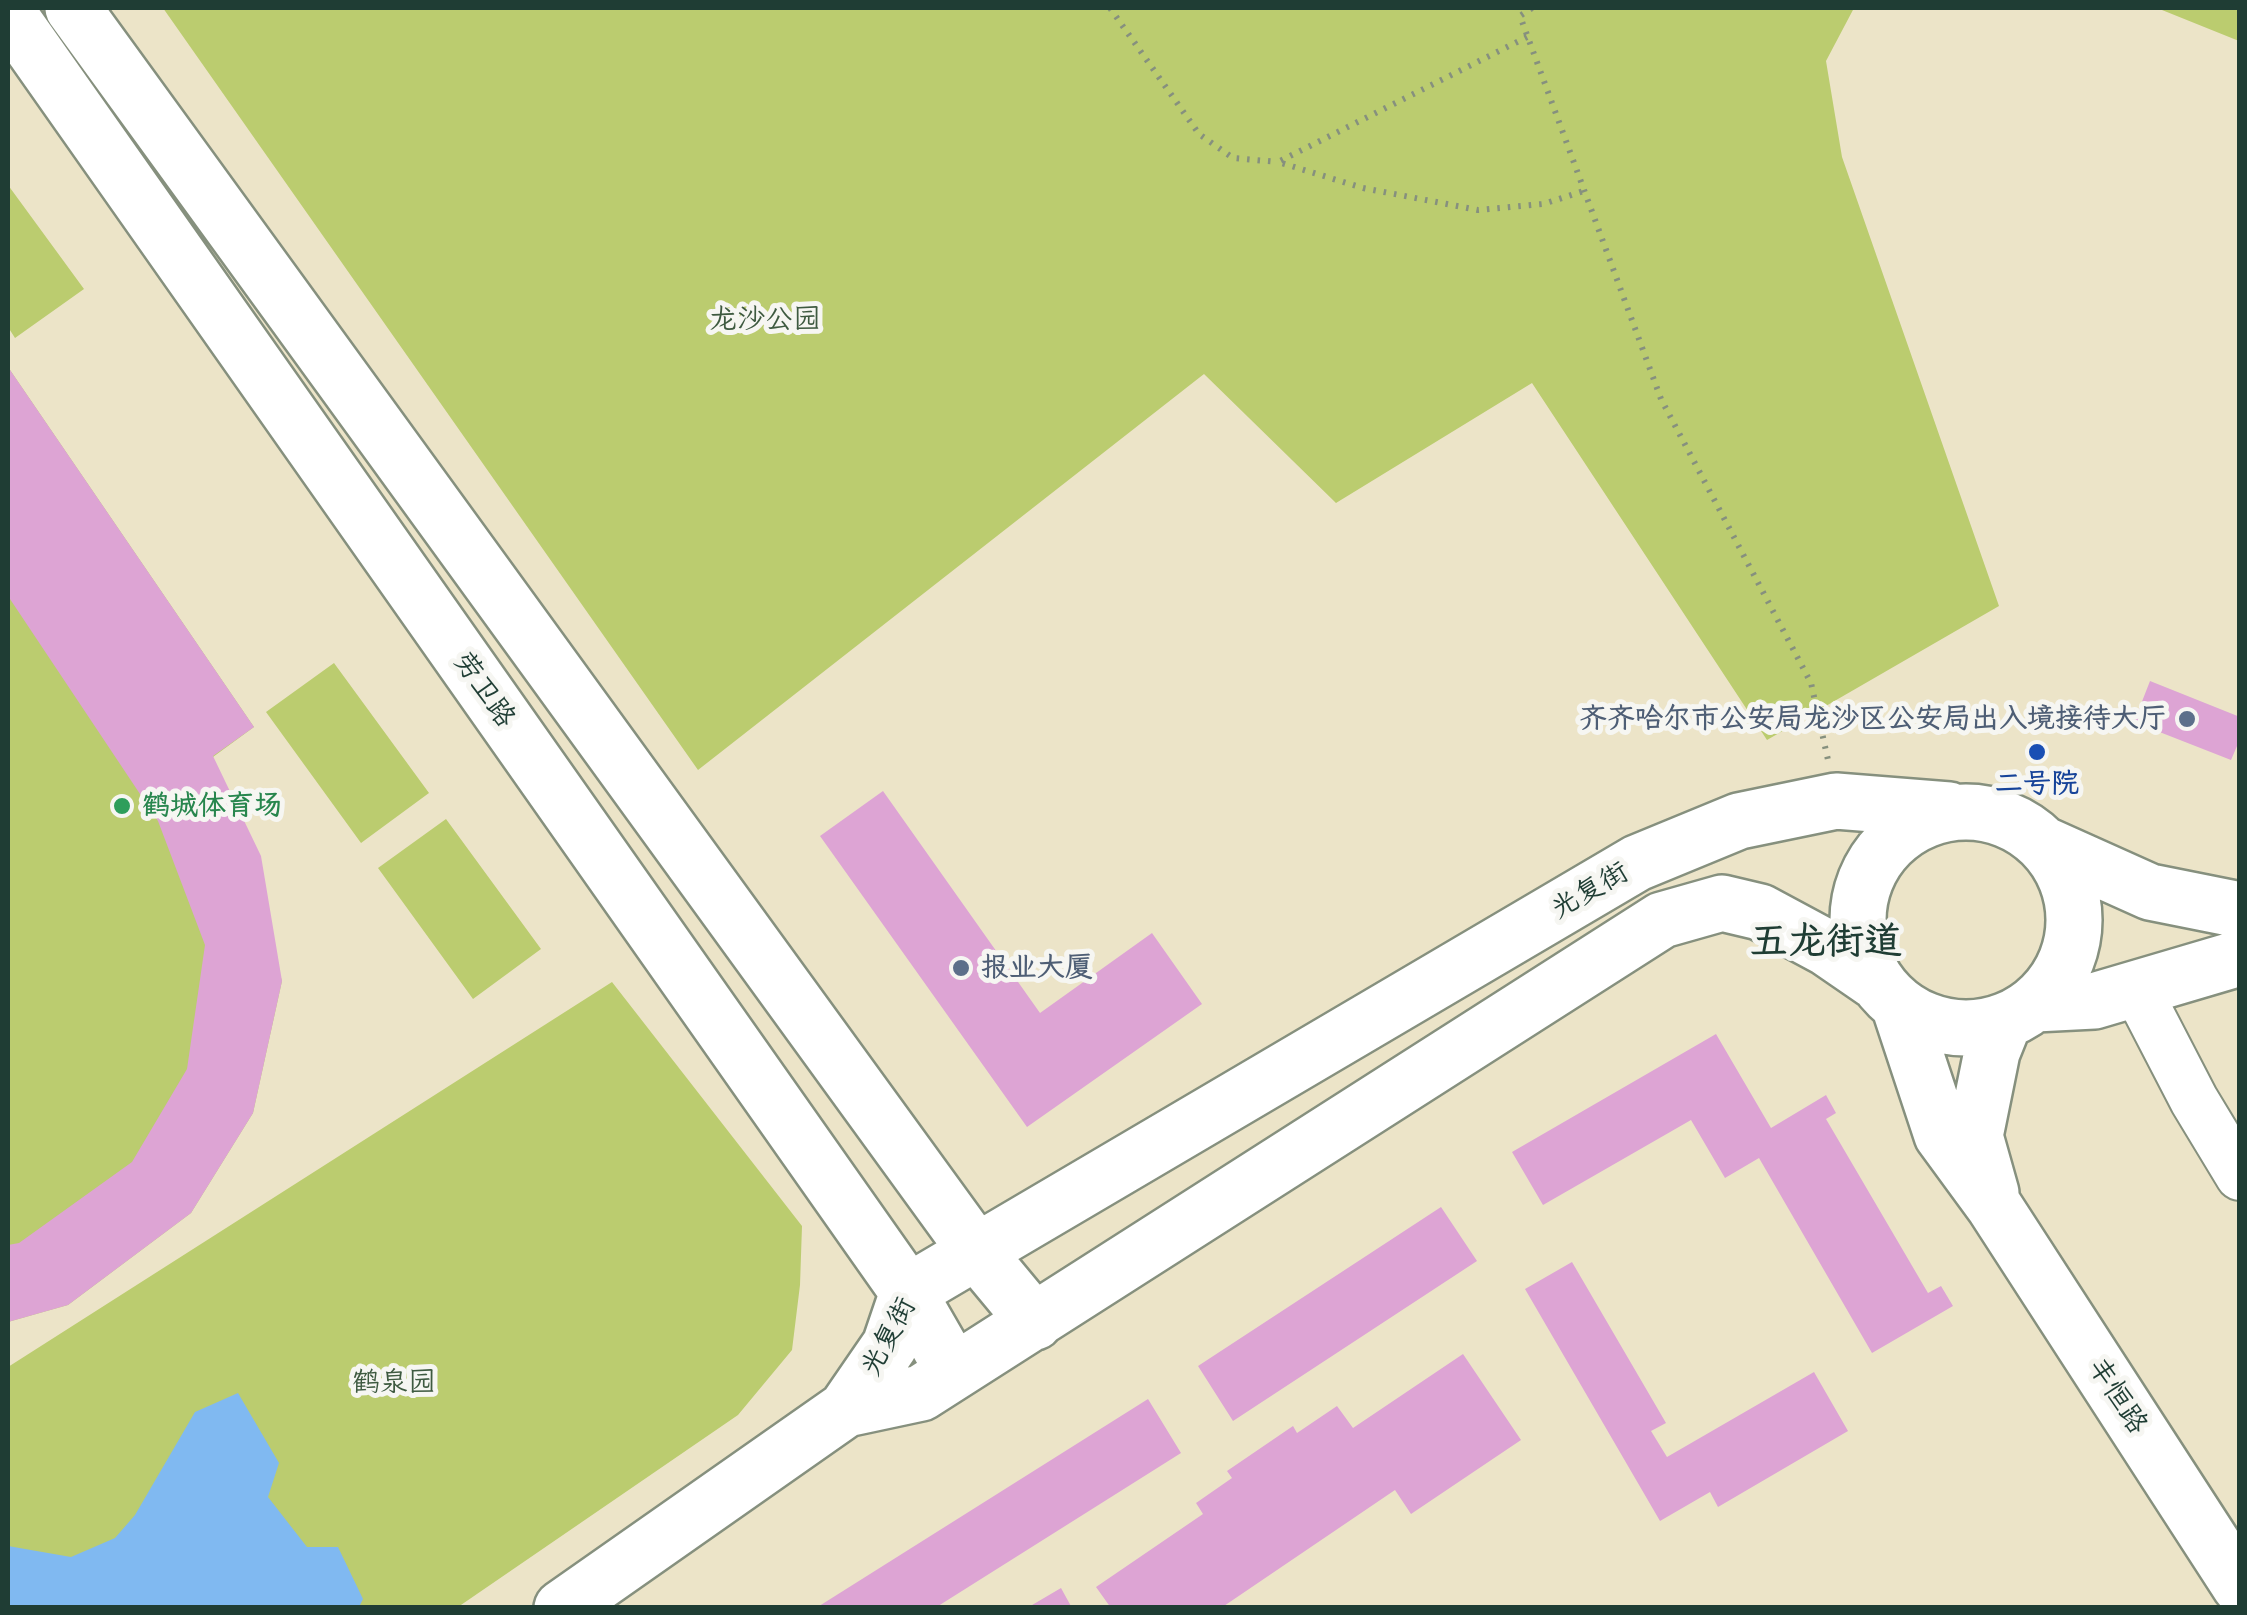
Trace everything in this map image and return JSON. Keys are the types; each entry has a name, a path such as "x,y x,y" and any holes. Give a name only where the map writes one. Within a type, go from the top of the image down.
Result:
{"main road":[{"path":"73,8 976,1250 1035,1322"},
{"name":"劳卫路","path":"8,13 908,1292 954,1372"},
{"name":"光复街","path":"846,1410 890,1346 908,1292 1636,863 1738,821 1836,801 1949,810"},
{"path":"1994,1206 1942,1136 1888,994 1860,948 1856,912 1865,877 1885,846 1913,824 1949,810 1982,812 2015,823 2043,844 2150,892 2240,910"},
{"path":"1994,1206 1975,1136 1992,1052 2020,1013 2059,976 2072,943 2074,906 2068,876 2043,844"},
{"name":"光复街","path":"846,1410 921,1393 1662,920 1722,902 1760,912 1826,948 1888,994"},
{"path":"1888,994 1932,1024 1969,1029 2020,1013 2094,1001 2240,958"},
{"name":"丰恒路","path":"1994,1206 2240,1586"},
{"path":"562,1608 846,1410"}],"street":[{"path":"2136,988 2194,1100 2240,1176"}],"path":[{"path":"1110,8 1200,134 1233,158 1278,162 1363,188 1478,210 1544,204 1584,191"},
{"path":"1532,8 1520,16 1661,400 1812,682 1836,801"},
{"path":"1278,162 1528,37"}],"green space":[{"name":"龙沙公园","path":"163,8 1854,8 1826,61 1842,157 1999,606 1767,740 1532,383 1336,503 1204,374 698,770"},
{"path":"2157,8 2239,8 2239,41"},
{"path":"8,185 84,289 15,338 8,327"},
{"name":"鹤城体育场","path":"8,367 254,727 213,757 282,981 253,1113 191,1213 68,1305 8,1322"},
{"path":"334,663 429,793 361,843 266,712"},
{"path":"446,819 541,949 473,999 378,868"},
{"name":"鹤泉园","path":"612,982 802,1226 792,1350 738,1415 458,1607 8,1608 8,1367"}],"water":[{"path":"238,1393 279,1463 268,1497 307,1547 338,1547 363,1599 359,1607 8,1605 8,1546 71,1557 115,1538 135,1515 195,1412"}],"building":[{"path":"8,367 254,727 213,756 261,856 282,981 253,1113 191,1213 68,1305 8,1322 8,1245 19,1243 132,1162 187,1069 205,945 158,821 8,596"},
{"name":"齐齐哈尔市公安局龙沙区公安局出入境接待大厅","path":"2150,681 2240,717 2240,739 2231,760 2134,722"},
{"name":"报业大厦","path":"883,791 1040,1013 1152,933 1202,1004 1027,1127 820,836"},
{"path":"1716,1034 1771,1128 1826,1095 1836,1113 1826,1119 1928,1293 1941,1286 1953,1306 1872,1353 1759,1158 1725,1178 1691,1120 1543,1205 1512,1152"},
{"path":"1441,1207 1477,1261 1233,1421 1198,1366"},
{"path":"1572,1262 1666,1423 1651,1431 1667,1457 1814,1372 1848,1431 1718,1507 1710,1492 1660,1521 1525,1289"},
{"path":"1463,1354 1521,1440 1411,1514 1395,1490 1221,1608 1111,1608 1096,1587 1203,1514 1196,1503 1232,1478 1227,1471 1293,1426 1297,1433 1337,1406 1353,1428"},
{"path":"1148,1399 1181,1453 935,1608 816,1608"},
{"path":"1061,1588 1072,1608 1027,1608"}],"place":[{"name":"齐齐哈尔市公安局龙沙区公安局出入境接待大厅","path":"2187,719"},
{"name":"二号院","path":"2037,752"},
{"name":"鹤城体育场","path":"122,806"},
{"name":"报业大厦","path":"961,968"}],"district":[{"name":"五龙街道","path":"1826,943"}]}
